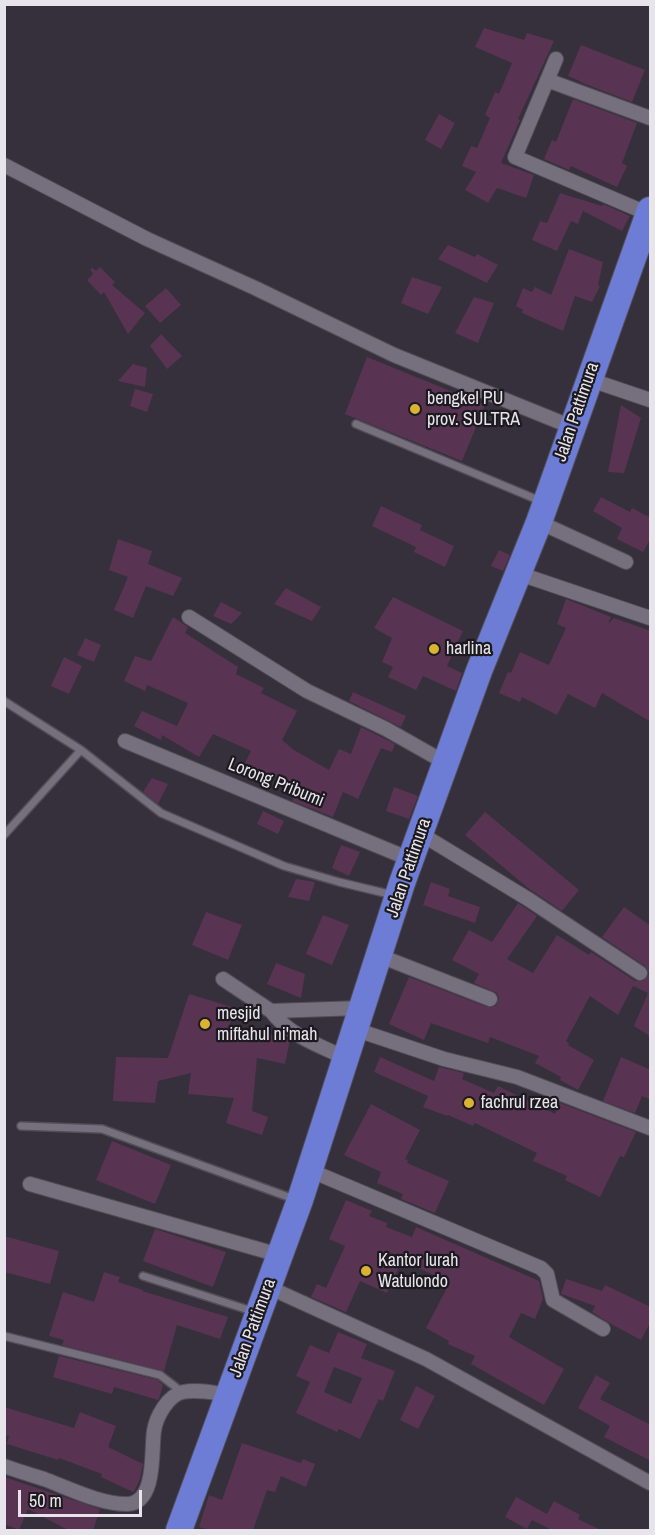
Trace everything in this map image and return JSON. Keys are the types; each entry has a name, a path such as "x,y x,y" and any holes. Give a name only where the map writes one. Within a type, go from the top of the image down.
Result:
{"highway":[{"name":"Jalan Pattimura","path":"179,1530 300,1200 398,897 446,763 542,512 650,212"}],"street":[{"path":"556,59 515,157 650,212"},
{"path":"547,80 651,118"},
{"path":"4,165 147,239 394,355 572,427"},
{"path":"588,379 651,400"},
{"path":"542,512 626,562"},
{"path":"518,573 651,618"},
{"path":"189,617 307,691 386,729 446,763"},
{"name":"Lorong Pribumi","path":"125,741 412,860"},
{"path":"421,834 528,898 640,973"},
{"path":"380,956 490,999"},
{"path":"223,979 270,1011 291,1032 346,1058"},
{"path":"270,1011 358,1018 444,1059 517,1077 651,1128"},
{"path":"309,1170 541,1268 547,1274 553,1300 603,1329"},
{"path":"30,1184 279,1256"},
{"path":"268,1287 426,1359 651,1483"},
{"path":"4,1466 106,1501 129,1504 142,1496 150,1478 154,1431 168,1402 182,1392 197,1391 229,1395"}],"lane":[{"path":"356,424 542,512"},
{"path":"4,701 81,750 161,813 284,866 398,897"},
{"path":"4,835 81,750"},
{"path":"21,1126 102,1129 300,1200"},
{"path":"143,1276 258,1313"},
{"path":"4,1336 160,1375 182,1392"}],"building":[{"path":"484,28 524,40 527,33 554,41 518,119 520,120 501,163 534,175 526,198 497,188 488,203 465,190 476,172 462,166 471,146 477,148 490,118 485,115 495,92 499,94 512,63 475,47"},
{"path":"581,45 645,70 632,102 568,76"},
{"path":"573,99 637,123 622,163 627,166 617,187 571,166 569,170 544,159 552,140 556,142"},
{"path":"439,114 455,123 441,149 425,140"},
{"path":"560,193 602,206 603,204 630,216 622,231 583,211 578,224 571,221 557,251 532,240 540,221 547,223"},
{"path":"448,245 475,257 477,254 498,265 487,283 438,259"},
{"path":"569,249 603,262 598,285 600,286 592,302 575,296 563,331 522,313 523,310 516,306 523,288 532,292 535,287 551,295"},
{"path":"100,267 115,282 112,285 145,313 128,334 104,292 101,295 87,280 93,274 90,269 96,271"},
{"path":"412,277 442,287 428,314 401,303"},
{"path":"166,288 181,305 160,323 145,306"},
{"path":"474,297 494,303 478,343 455,333"},
{"path":"161,334 182,356 167,369 150,346"},
{"name":"bengkel PU prov. SULTRA","path":"367,357 485,405 462,461 345,414"},
{"path":"133,364 147,368 145,387 118,381"},
{"path":"135,389 153,394 147,412 130,406"},
{"path":"621,405 641,418 624,473 608,472"},
{"path":"601,497 630,512 632,508 651,518 651,538 643,552 617,539 622,528 593,511"},
{"path":"381,506 422,525 420,530 454,546 445,567 414,552 416,547 372,526"},
{"path":"118,539 152,551 148,564 182,578 173,596 146,586 133,618 114,610 128,577 109,570"},
{"path":"499,550 510,555 503,571 491,566"},
{"path":"286,588 321,607 312,621 274,604"},
{"name":"harlina","path":"393,597 463,631 447,666 462,673 456,691 423,676 416,690 388,677 393,667 382,662 392,638 374,628"},
{"path":"566,599 611,617 608,624 614,618 651,631 651,722 602,693 595,708 568,694 557,715 522,697 520,702 499,693 520,652 549,665 566,628 557,624"},
{"path":"221,602 242,613 231,624 213,616"},
{"path":"173,617 188,627 185,633 238,667 236,674 264,688 261,693 297,711 282,740 294,750 329,770 339,749 351,754 361,727 395,744 392,752 381,748 358,799 343,792 333,817 292,801 299,784 243,767 251,751 213,734 199,757 162,735 161,740 134,726 142,711 177,726 188,703 147,685 145,691 124,681 135,656 151,661"},
{"path":"85,638 101,645 94,662 77,655"},
{"path":"64,657 82,666 69,694 51,686"},
{"path":"353,692 406,716 401,727 349,701"},
{"path":"152,778 168,784 158,804 143,792"},
{"path":"394,787 418,796 409,819 386,811"},
{"path":"263,811 284,821 278,834 257,824"},
{"path":"485,812 579,890 562,911 528,888 465,835"},
{"path":"341,845 360,852 349,876 332,868"},
{"path":"296,879 315,882 309,901 288,897"},
{"path":"431,882 450,889 448,896 480,907 475,923 423,905"},
{"path":"518,903 537,916 507,959 533,973 557,935 589,955 591,952 635,981 643,981 649,974 645,966 602,937 624,907 651,926 651,1037 634,1026 648,993 633,986 618,1015 590,996 566,1041 568,1045 594,1060 578,1090 560,1080 561,1077 535,1063 539,1056 490,1037 488,1043 431,1023 424,1040 389,1024 409,977 487,1007 496,1006 499,998 497,993 474,983 479,974 452,960 469,930 492,942"},
{"path":"206,912 242,925 228,960 192,945"},
{"path":"323,915 349,925 332,965 306,954"},
{"path":"276,963 305,974 301,998 267,984"},
{"path":"189,994 235,1008 229,1026 290,1040 285,1064 257,1058 252,1111 268,1117 262,1135 226,1123 234,1098 188,1094 191,1073 158,1081 155,1103 113,1101 116,1057 168,1058"},
{"path":"380,1057 434,1081 439,1067 464,1073 462,1079 494,1093 498,1086 555,1114 560,1103 636,1132 624,1157 620,1156 600,1197 565,1180 567,1176 533,1161 537,1153 475,1123 473,1126 423,1107 428,1096 374,1072"},
{"path":"621,1057 651,1070 651,1100 642,1096 635,1113 603,1101"},
{"path":"371,1104 420,1130 405,1159 408,1160 407,1163 449,1181 435,1213 401,1199 403,1194 377,1183 381,1172 344,1155"},
{"path":"112,1141 171,1165 155,1204 96,1180"},
{"path":"346,1200 372,1211 369,1216 387,1223 386,1227 412,1237 416,1227 539,1281 543,1299 535,1319 521,1313 509,1337 564,1369 544,1405 471,1364 475,1356 448,1344 449,1341 426,1328 450,1282 402,1261 387,1293 360,1281 346,1312 311,1297 317,1284 326,1288 345,1246 329,1239"},
{"path":"155,1229 226,1252 213,1287 143,1261"},
{"path":"4,1236 59,1251 50,1284 4,1272"},
{"path":"104,1272 120,1277 118,1282 142,1291 228,1317 220,1339 177,1325 164,1371 62,1345 64,1340 49,1336 63,1292 94,1302"},
{"path":"566,1279 602,1291 605,1285 651,1307 651,1321 641,1340 592,1312 595,1306 561,1294"},
{"path":"338,1332 367,1344 361,1358 395,1371 383,1401 379,1399 360,1439 339,1429 337,1432 296,1413 310,1382 296,1376 310,1345 329,1353","holes":["334,1367 362,1378 351,1404 324,1392"]},
{"path":"59,1356 158,1380 163,1385 159,1399 114,1387 112,1394 53,1377"},
{"path":"596,1375 610,1383 600,1399 651,1425 651,1461 604,1437 610,1426 578,1408"},
{"path":"416,1386 435,1396 418,1429 400,1420"},
{"path":"4,1407 74,1428 80,1412 116,1426 108,1447 143,1464 140,1479 134,1491 101,1477 102,1474 59,1458 58,1460 7,1444 9,1436 4,1435"},
{"path":"242,1443 301,1463 303,1459 315,1464 306,1487 281,1476 275,1492 267,1490 253,1530 211,1530 199,1527 209,1495 222,1500"},
{"path":"4,1477 100,1509 93,1530 68,1530 28,1509 19,1530 4,1524"},
{"path":"516,1497 547,1514 554,1501 580,1515 578,1519 601,1530 552,1530 532,1520 527,1529 505,1517"}],"place":[{"name":"bengkel PU prov. SULTRA","path":"415,409"},
{"name":"harlina","path":"434,649"},
{"name":"mesjid miftahul ni'mah","path":"205,1024"},
{"name":"fachrul rzea","path":"469,1103"},
{"name":"Kantor lurah Watulondo","path":"366,1271"}]}
